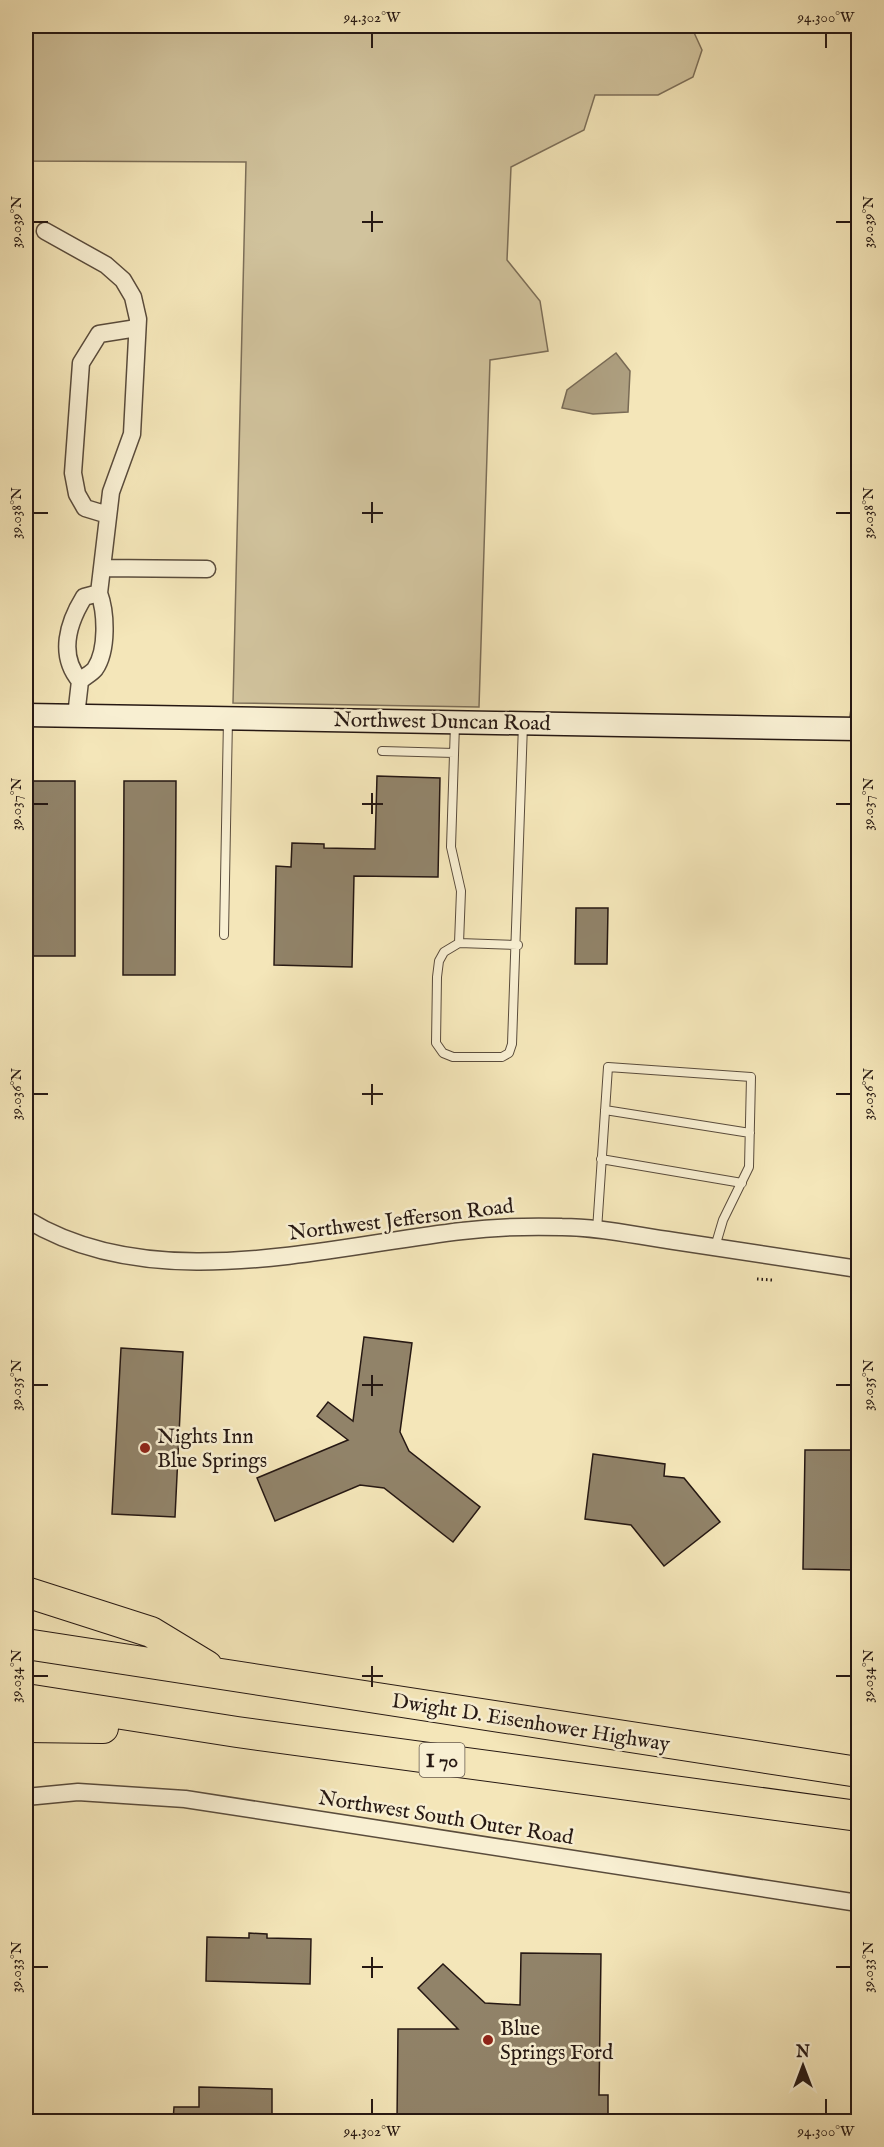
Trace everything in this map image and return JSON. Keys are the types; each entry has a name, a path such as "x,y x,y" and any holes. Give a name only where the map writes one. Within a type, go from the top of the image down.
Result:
{"highway":[{"path":"26,1592 151,1632 220,1674"},
{"name":"Dwight D. Eisenhower Highway","path":"26,1644 858,1772"},
{"name":"I 70","path":"26,1699 237,1732 858,1816"},
{"path":"26,1727 237,1732"}],"street":[{"path":"45,231 106,265 123,280 133,297 137,328 132,434 111,492 99,593 105,609 104,643 95,669 80,681 76,716"},
{"path":"108,515 86,508 77,494 73,473 81,363 99,334 137,328"},
{"path":"102,568 207,569"},
{"path":"80,681 69,668 70,620 84,597 99,593"},
{"name":"Northwest Duncan Road","path":"26,715 856,729"},
{"name":"Northwest Jefferson Road","path":"26,1219 69,1240 116,1253 168,1259 234,1260 295,1256 462,1231 517,1227 565,1227 858,1269"},
{"name":"Northwest South Outer Road","path":"26,1797 78,1792 185,1799 858,1903"}],"lane":[{"path":"856,729 858,685"},
{"path":"224,935 228,718"},
{"path":"456,721 452,847 461,891 459,943"},
{"path":"518,945 459,943 444,952 439,961 437,978 436,1043 444,1053 453,1057 502,1058 509,1053 514,1036 518,945 523,722"},
{"path":"382,752 454,753"},
{"path":"597,1231 608,1066 751,1077 749,1167 723,1220 715,1247"},
{"path":"604,1110 750,1133"},
{"path":"601,1159 742,1184"}],"path":[{"path":"757,1279 772,1280"}],"shaded area":[{"path":"26,26 691,26 702,50 693,77 658,95 595,95 584,130 511,167 507,260 540,301 548,351 490,360 479,707 233,703 246,162 26,161"},
{"path":"616,353 630,371 628,412 593,414 562,408 567,390"}],"building":[{"path":"377,776 440,778 438,877 354,876 352,967 274,965 276,866 291,867 292,843 324,844 324,848 375,849"},
{"path":"26,781 75,781 75,956 26,956"},
{"path":"124,781 176,781 175,975 123,975"},
{"path":"576,908 608,908 607,964 575,964"},
{"path":"364,1337 412,1343 400,1432 409,1451 480,1507 453,1542 384,1488 360,1485 275,1521 257,1478 348,1440 317,1416 328,1402 353,1421"},
{"path":"121,1348 183,1352 175,1517 112,1514"},
{"path":"805,1450 857,1450 855,1570 803,1569"},
{"path":"593,1454 665,1464 664,1476 684,1478 720,1522 664,1566 631,1525 585,1519"},
{"path":"249,1933 267,1934 267,1938 311,1939 310,1984 206,1981 207,1937 249,1938"},
{"path":"521,1953 601,1954 599,2095 608,2095 608,2121 397,2121 398,2029 458,2029 418,1988 443,1964 485,2003 520,2005"},
{"path":"199,2087 272,2089 272,2116 251,2115 251,2121 173,2121 174,2107 199,2107"}],"place":[{"name":"Nights Inn Blue Springs","path":"145,1448"},
{"name":"Blue Springs Ford","path":"488,2040"}]}
